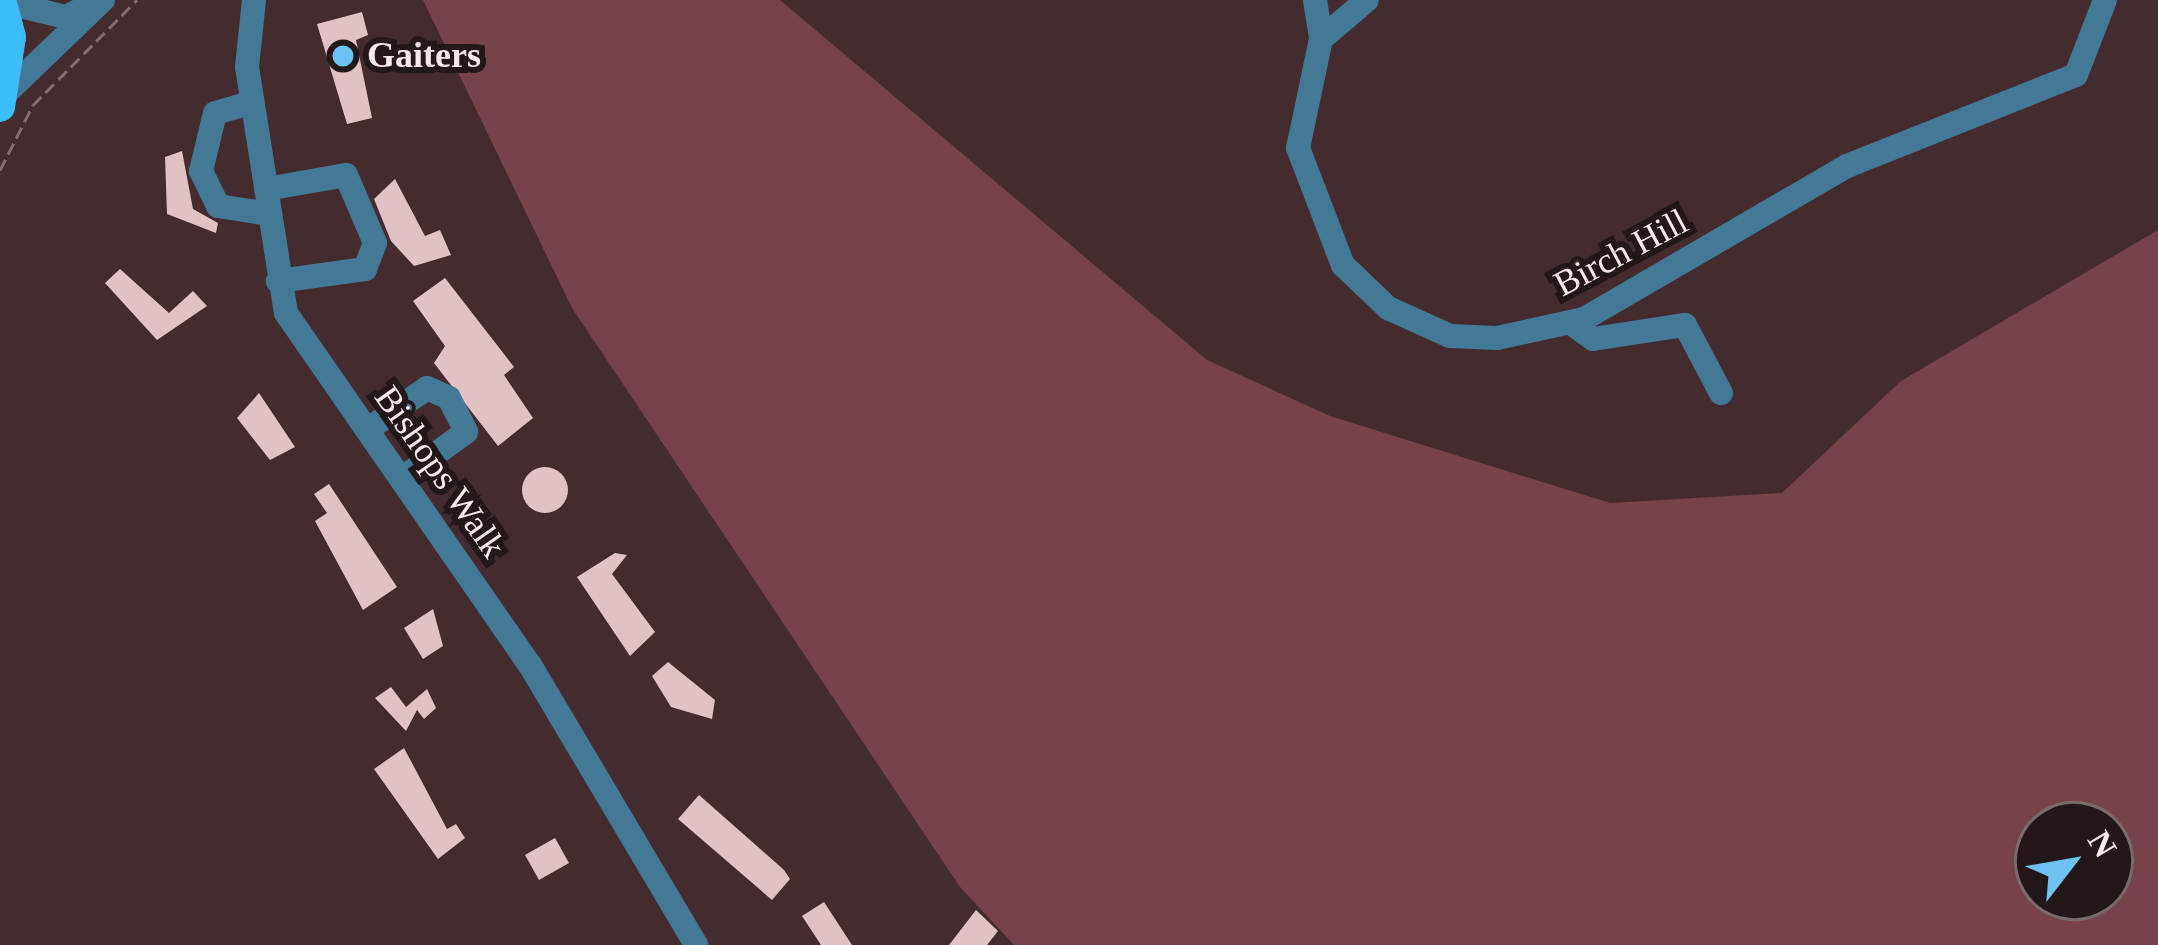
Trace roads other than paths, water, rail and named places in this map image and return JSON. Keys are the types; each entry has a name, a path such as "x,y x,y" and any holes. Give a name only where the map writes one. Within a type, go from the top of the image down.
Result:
{"main road":[{"path":"2,1 4,100"}],"street":[{"path":"2,1 66,17 102,0"},
{"path":"4,100 102,0"},
{"name":"Bishops Walk","path":"254,0 250,103 286,313 530,665 696,945"},
{"name":"Birch Hill","path":"1315,0 1321,39 1298,148 1342,265 1388,308 1450,336 1571,323 1847,166 2076,75 2105,0"},
{"path":"1321,39 1367,0"},
{"path":"250,103 215,113 201,171 218,206 268,201 346,175 375,243 365,269 278,280"},
{"path":"1571,323 1593,339 1685,325 1721,393"},
{"path":"367,430 427,388 449,398 463,437 401,479"}],"place":[{"name":"Gaiters","path":"343,56"}]}
